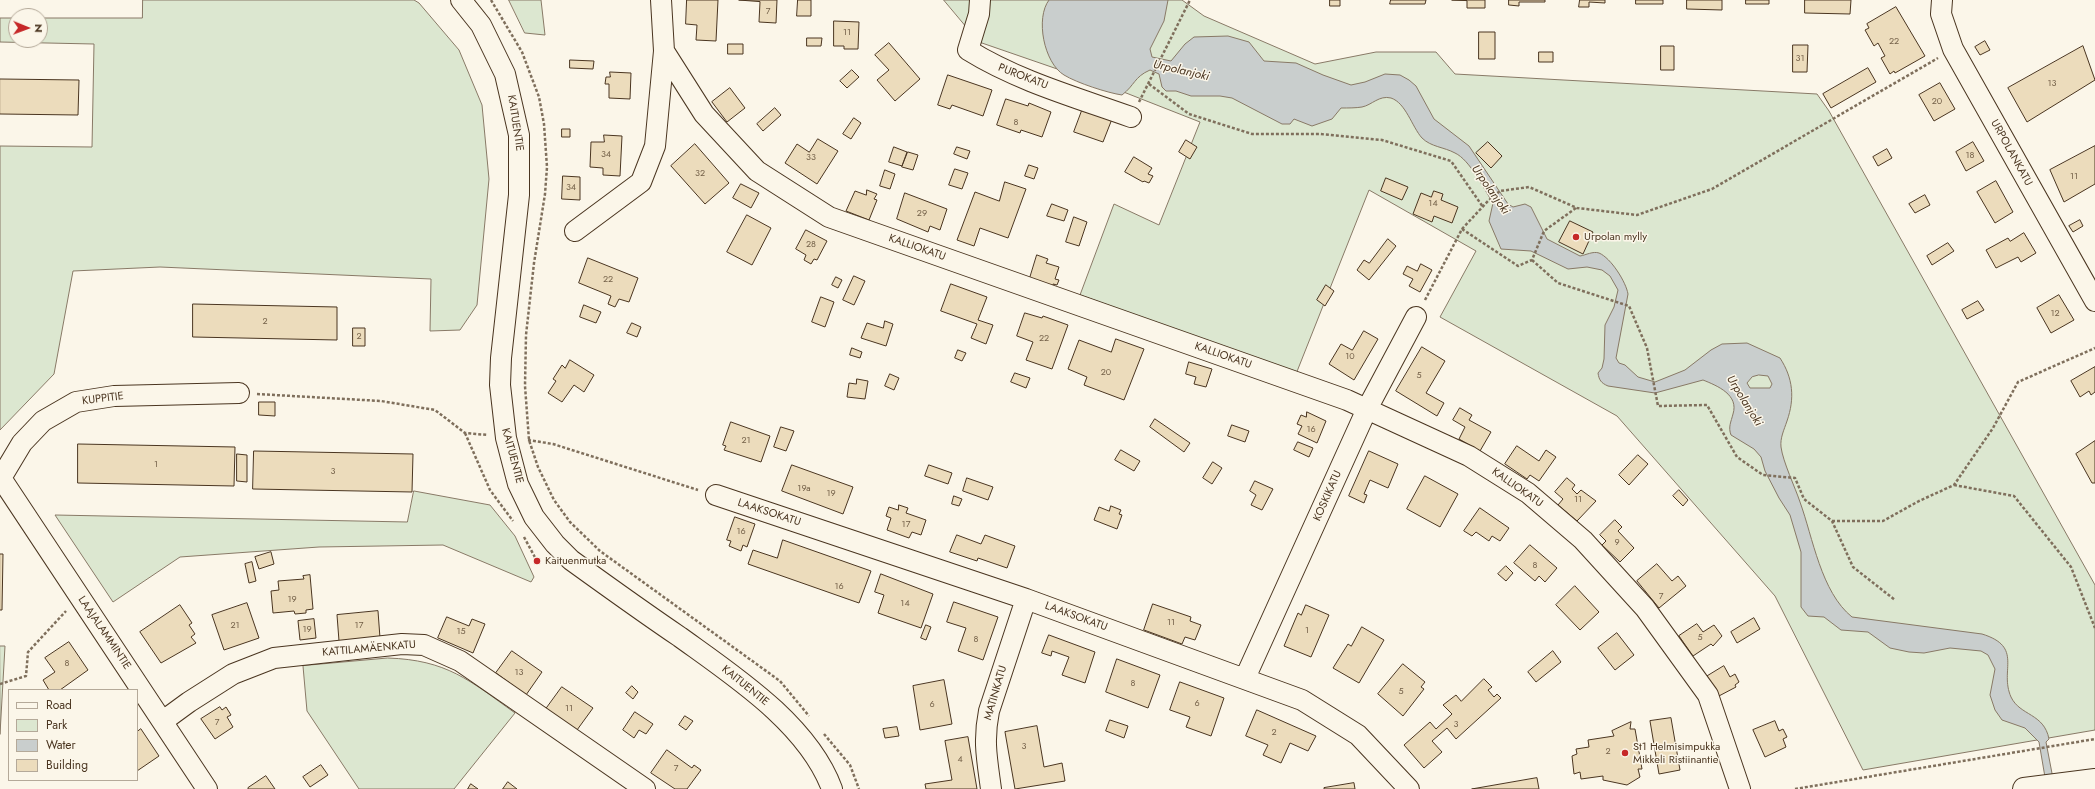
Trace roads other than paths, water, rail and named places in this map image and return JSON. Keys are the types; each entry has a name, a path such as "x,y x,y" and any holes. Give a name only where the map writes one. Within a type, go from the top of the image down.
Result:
{"highway":[{"path":"2029,788 2095,780"}],"street":[{"name":"KAITUENTIE","path":"461,0 481,25 505,74 519,135 519,195 500,371 502,417 518,484 534,517 555,544 571,560 745,683 773,708 798,735 817,760 832,789"},
{"name":"KALLIOKATU","path":"661,0 664,51 704,114 757,171 829,217 1347,400 1469,456 1528,494 1583,540 1645,608 1708,695 1740,789"},
{"name":"PUROKATU","path":"980,0 979,14 968,50 996,67 1131,117"},
{"name":"URPOLANKATU","path":"1942,0 1941,14 1953,49 2095,301"},
{"path":"575,231 641,182 655,146 664,51"},
{"name":"KOSKIKATU","path":"1245,678 1367,409 1416,317"},
{"name":"KUPPITIE","path":"0,478 22,443 43,421 76,402 114,396 239,393"},
{"name":"LAAJALAMMINTIE","path":"0,478 80,596 207,789"},
{"name":"LAAKSOKATU","path":"716,496 1026,599 1302,700 1358,735 1409,789"},
{"name":"MATINKATU","path":"991,789 984,745 985,729 989,711 1026,599"},
{"name":"KATTILAMÄENKATU","path":"163,721 189,702 233,674 274,658 402,644 424,645 460,661 645,789"}],"water":[{"name":"Urpolanjoki","path":"1049,0 1168,0 1164,21 1150,49 1152,57 1171,61 1185,44 1194,37 1228,36 1249,42 1264,61 1296,63 1351,85 1365,82 1385,74 1400,75 1416,86 1434,119 1469,146 1508,204 1513,207 1525,204 1531,207 1547,239 1580,256 1599,253 1613,265 1621,277 1628,294 1616,358 1619,363 1625,365 1638,377 1655,382 1685,370 1711,350 1722,344 1747,343 1780,358 1788,373 1792,396 1790,413 1782,434 1782,453 1800,502 1819,564 1833,594 1841,606 1852,617 1982,634 1995,639 2003,646 2008,660 2007,678 2011,697 2020,708 2042,724 2049,739 2046,742 2055,789 2047,789 2039,742 2025,728 2002,720 1995,710 1990,695 1995,669 1988,655 1981,651 1950,648 1924,653 1890,648 1868,632 1841,630 1824,617 1808,616 1801,607 1801,552 1790,515 1765,471 1761,457 1754,449 1731,435 1730,427 1734,407 1730,396 1721,388 1703,380 1655,393 1608,386 1602,382 1598,373 1602,368 1604,359 1605,325 1614,307 1618,290 1610,276 1602,270 1587,267 1568,269 1531,251 1501,249 1489,221 1493,203 1471,168 1455,153 1433,145 1422,138 1405,110 1396,101 1387,97 1362,107 1341,108 1332,119 1312,126 1294,119 1290,124 1282,124 1232,98 1220,96 1191,96 1176,91 1166,91 1162,87 1159,74 1150,70 1141,75 1122,95 1109,92 1077,81 1064,75 1057,69 1051,61 1044,40 1042,28 1045,8","holes":["1759,375 1768,376 1772,384 1770,388 1750,388 1747,383 1752,377"]}],"place":[{"name":"Urpolan mylly","path":"1576,237"},
{"name":"Kaituenmutka","path":"537,561"},
{"name":"St1 Helmisimpukka Mikkeli Ristiinantie","path":"1625,753"}]}
